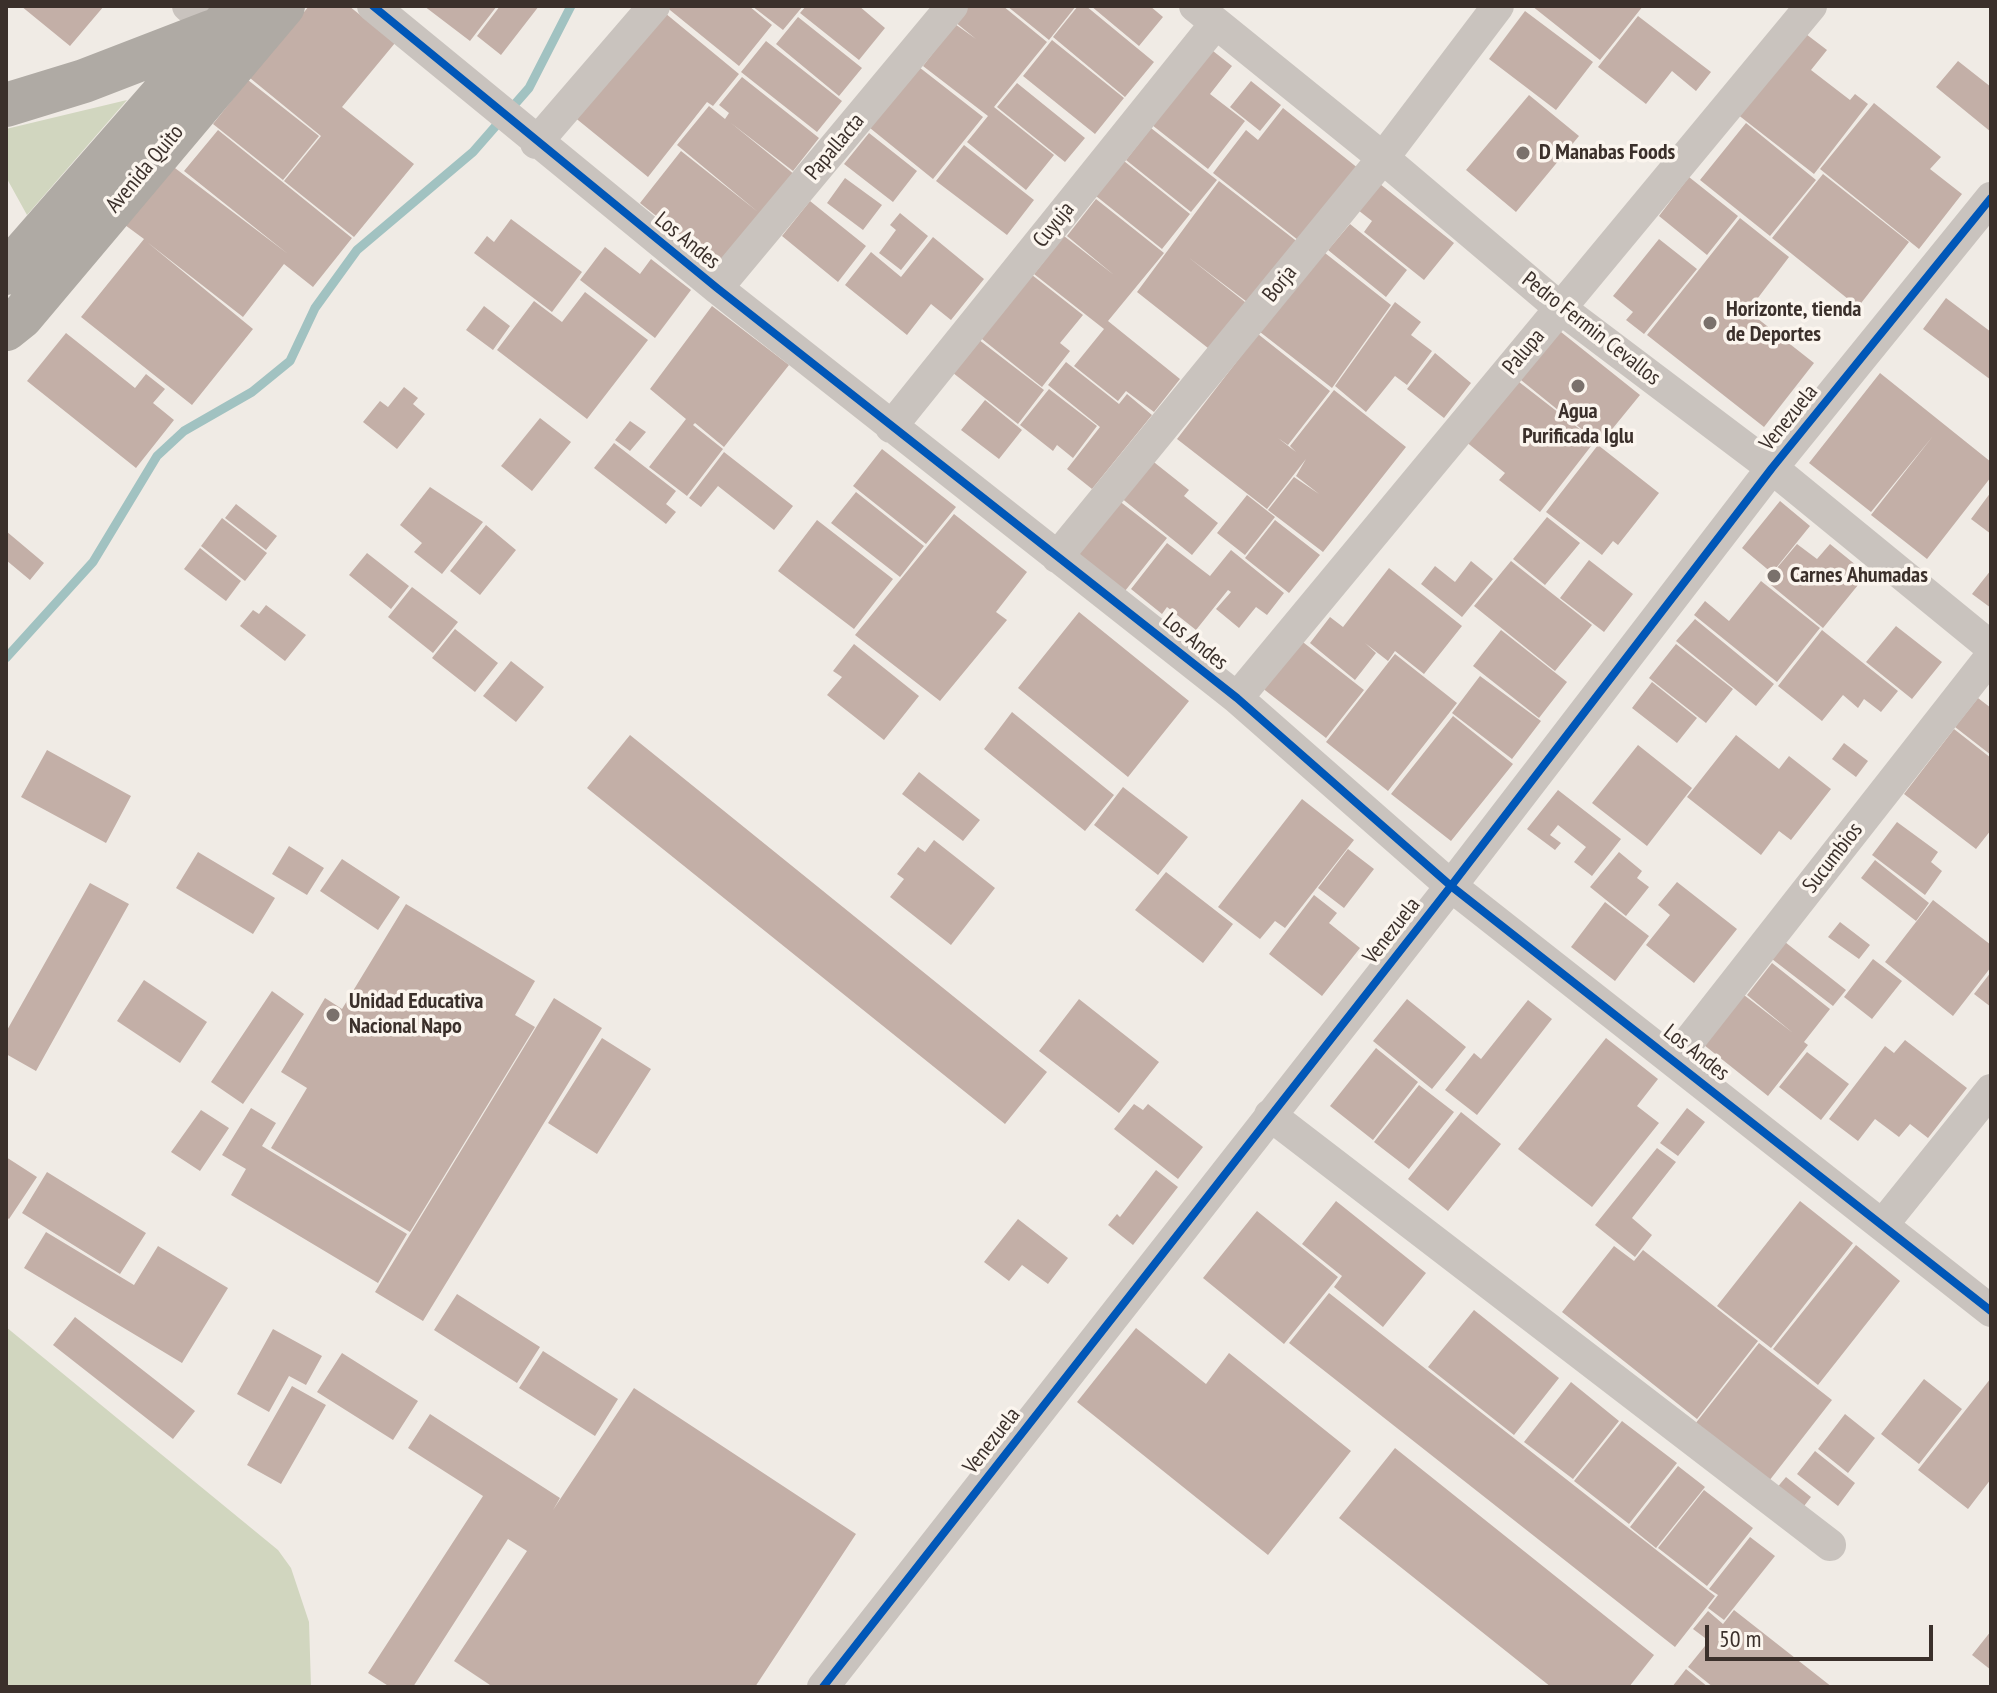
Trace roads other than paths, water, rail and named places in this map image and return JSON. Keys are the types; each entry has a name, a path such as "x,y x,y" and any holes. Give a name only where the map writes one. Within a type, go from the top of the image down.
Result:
{"highway":[{"path":"6,105 84,81 241,18"},
{"name":"Avenida Quito","path":"6,272 241,18"},
{"name":"Avenida Quito","path":"13,323 241,18"},
{"path":"6,272 13,323"}],"street":[{"name":"Los Andes","path":"373,6 717,288 1237,698 1451,886 1884,1223 1991,1311"},
{"path":"532,139 654,6"},
{"name":"Papallacta","path":"717,288 952,6"},
{"name":"Borja","path":"1057,557 1383,158 1498,6"},
{"name":"Palupa","path":"1237,698 1811,6"},
{"name":"Pedro Fermin Cevallos","path":"1206,15 1383,158 1560,308 1772,468 1991,647"},
{"name":"Cuyuja","path":"891,427 1206,15"},
{"name":"Venezuela","path":"823,1687 1451,886 1772,468 1991,198"},
{"name":"Sucumbios","path":"1675,1059 1991,656"},
{"path":"1884,1223 1991,1090"},
{"path":"1270,1115 1830,1545"}],"waterway":[{"path":"6,658 93,562 157,456 184,431 252,392 290,361 315,308 357,250 473,152 529,88 571,6"}],"place":[{"name":"D Manabas Foods","path":"1523,153"},
{"name":"Horizonte, tienda de Deportes","path":"1710,323"},
{"name":"Agua Purificada Iglu","path":"1578,386"},
{"name":"Carnes Ahumadas","path":"1774,576"},
{"name":"Unidad Educativa Nacional Napo","path":"333,1015"}]}
